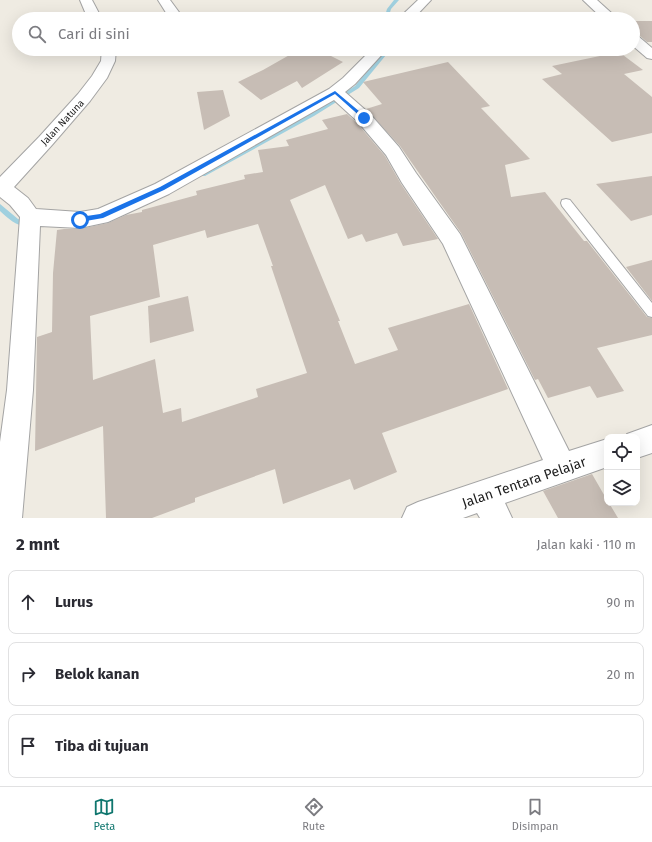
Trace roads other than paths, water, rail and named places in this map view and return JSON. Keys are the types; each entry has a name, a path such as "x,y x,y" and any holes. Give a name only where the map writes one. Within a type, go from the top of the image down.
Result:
{"street":[{"path":"86,0 92,12"},
{"path":"164,0 172,12"},
{"path":"412,12 425,0"},
{"path":"589,0 603,12"},
{"path":"640,45 652,55"},
{"name":"Jalan Natuna","path":"0,188 78,106 101,76 112,56"},
{"path":"29,226 101,216 162,189 335,92 349,81 374,56"},
{"path":"335,92 364,118 393,151 409,178 452,240 562,468"},
{"path":"0,188 15,198 26,210 29,226 20,390 6,518"},
{"path":"640,443 652,439"},
{"name":"Jalan Tentara Pelajar","path":"418,518 490,507 562,468 604,454"}],"lane":[{"path":"566,202 652,312"}],"waterway":[{"path":"388,12 397,0"},
{"path":"203,174 312,115 357,87 382,56"},
{"path":"0,207 16,221 29,224"}]}
